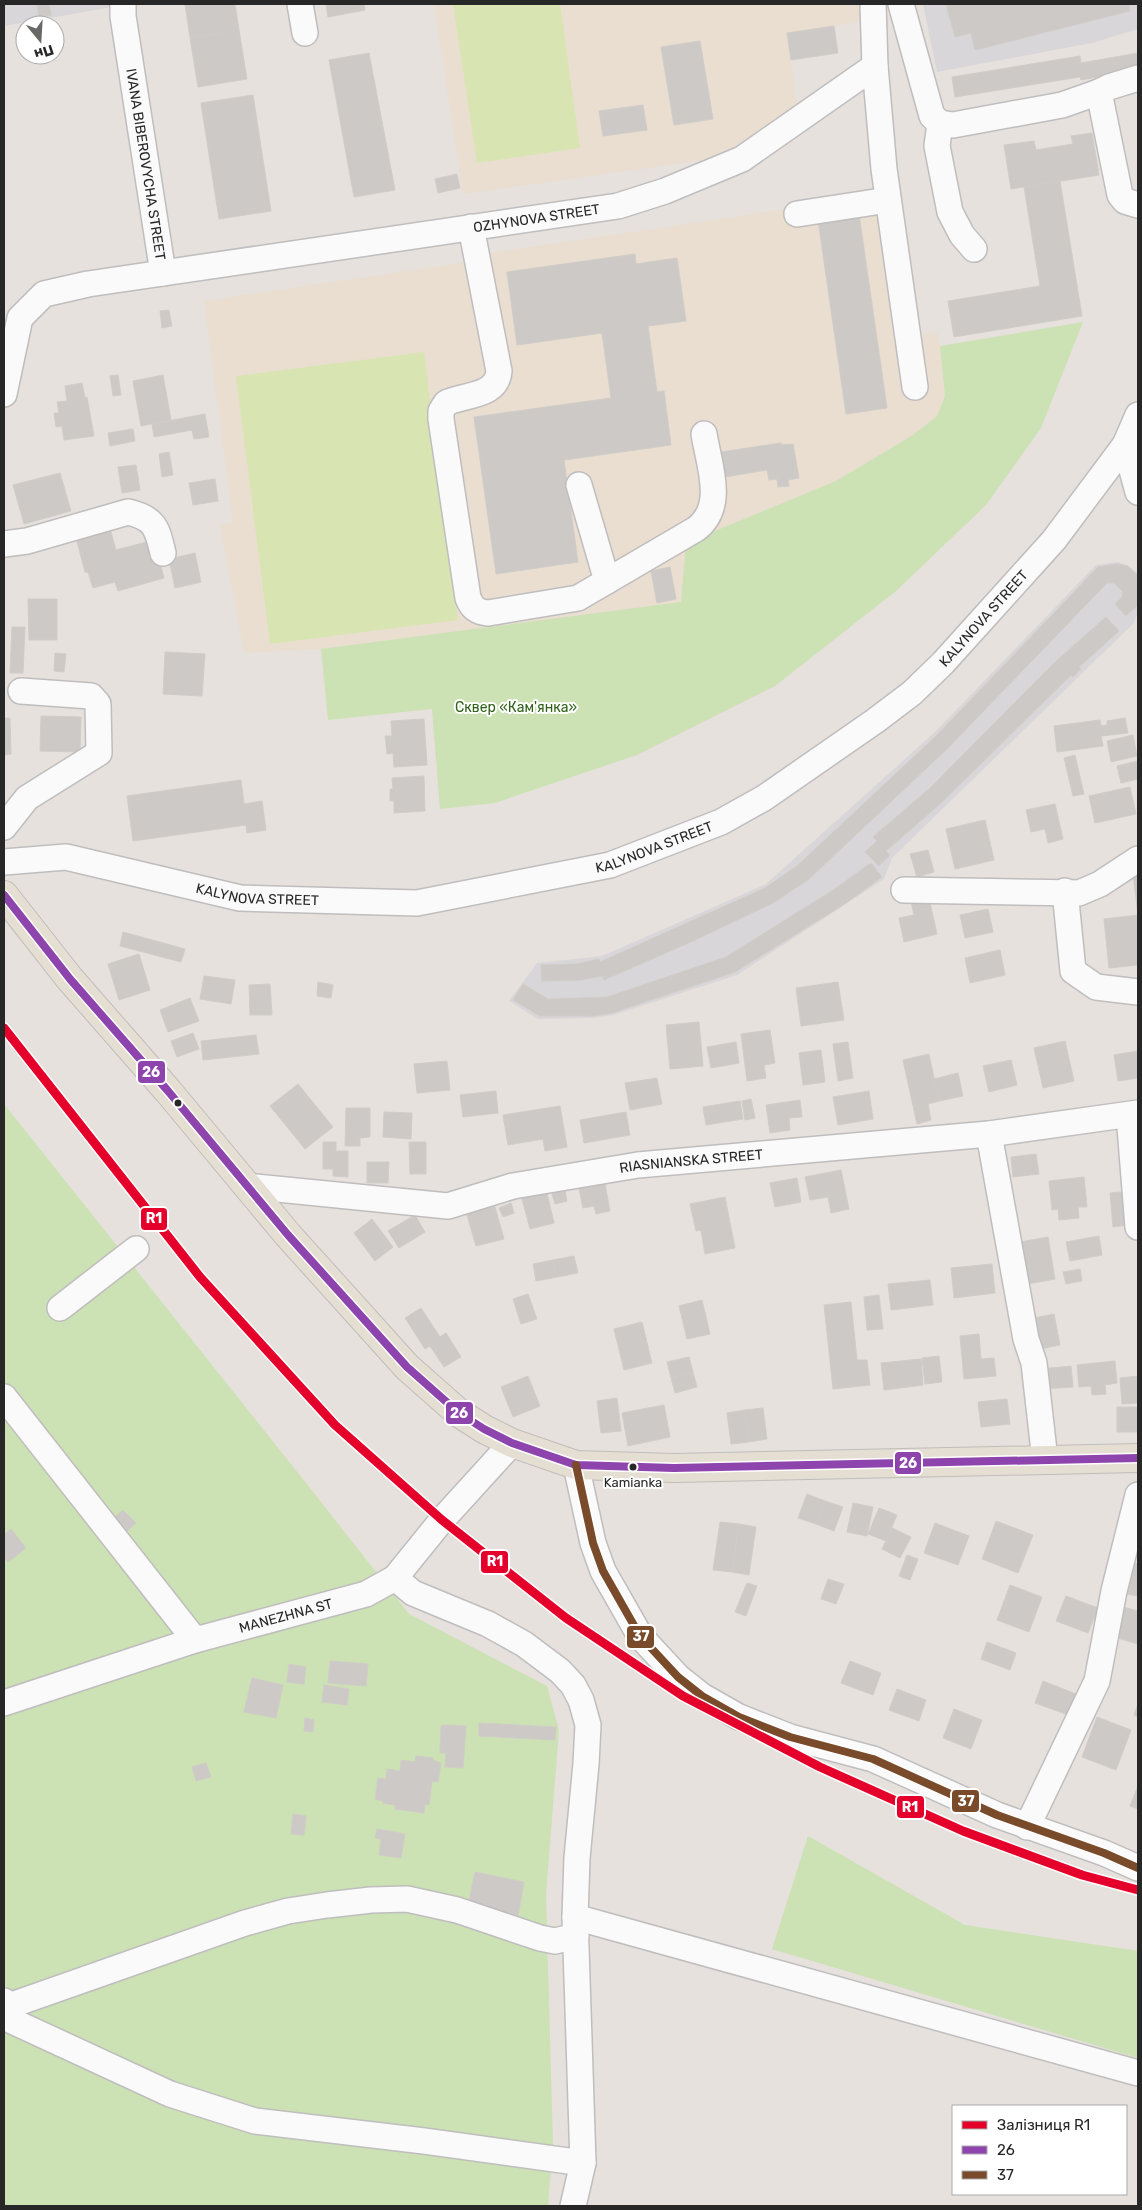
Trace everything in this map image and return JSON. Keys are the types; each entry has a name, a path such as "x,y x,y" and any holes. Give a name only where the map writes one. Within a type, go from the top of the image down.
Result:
{"main road":[{"path":"4,895 70,979 316,1268 406,1368 459,1413 484,1429 512,1443 576,1465 674,1468 1138,1458"}],"street":[{"name":"IVANA BIBEROVYCHA STREET","path":"4,394 20,318 44,294 88,284 164,273 123,16 123,4"},
{"path":"300,4 305,33"},
{"path":"873,4 875,66 888,200 915,387"},
{"path":"901,4 932,116 940,123 953,125 1062,105 1099,92 1109,86 1138,78"},
{"name":"OZHYNOVA STREET","path":"164,273 618,206 665,191 742,159 875,66"},
{"path":"1099,92 1120,195 1125,201 1138,204"},
{"path":"940,123 937,146 950,212 962,235 974,249"},
{"path":"797,214 888,200"},
{"path":"470,227 499,371 498,379 494,387 486,391 446,403 441,419 468,598 471,606 479,612 488,612 578,598 696,529 707,519 714,500 704,434"},
{"name":"KALYNOVA STREET","path":"4,862 66,857 240,898 417,903 574,874 630,858 721,822 764,798 912,693 943,663 1054,540 1125,445 1138,415"},
{"path":"1125,445 1138,492"},
{"path":"579,486 607,581"},
{"path":"4,544 26,541 128,512 142,515 154,524 163,553"},
{"path":"4,827 27,798 99,753 98,704 91,696 21,691"},
{"path":"904,890 1066,891 1079,893 1100,884 1138,859"},
{"path":"1066,891 1073,971 1096,987 1138,992"},
{"path":"1134,1114 1138,1227"},
{"name":"RIASNIANSKA STREET","path":"247,1186 448,1206 513,1186 638,1165 989,1134 1134,1114"},
{"path":"989,1134 1026,1339 1034,1363 1045,1460"},
{"path":"60,1308 136,1249"},
{"path":"4,1397 195,1640"},
{"name":"MANEZHNA ST","path":"4,1703 195,1640 366,1594 395,1578 442,1520 512,1443"},
{"path":"576,1465 593,1543 603,1571 640,1636 678,1677 702,1696 739,1716 790,1737 873,1759 1027,1827 1104,1853 1138,1868"},
{"path":"1027,1827 1097,1682 1114,1591 1138,1495"},
{"path":"395,1578 413,1593 488,1624 524,1644 560,1671 573,1685 582,1700 588,1725 577,1858 576,1926 583,2163 573,2206"},
{"path":"576,1926 555,1941 540,1938 457,1910 407,1899 370,1900 327,1905 288,1911 245,1923 5,2004 10,2020 170,2094 255,2121 424,2141 583,2163"},
{"path":"576,1926 1138,2073"}],"shaded area":[{"path":"4,4 118,4 118,6 65,15 15,15 15,24 4,26"},
{"path":"434,4 863,4 865,21 787,33 797,105 719,158 463,194"},
{"path":"923,4 1138,4 1138,29 1092,43 937,72"},
{"path":"896,193 916,335 938,333 945,396 937,416 913,435 836,481 686,543 681,602 321,649 244,653 220,525 233,522 204,301 468,262 476,255"},
{"path":"1118,562 1129,566 1138,574 1138,612 1134,623 892,858 884,879 737,975 613,1015 592,1018 538,1019 509,1001 537,963 602,956 766,884 935,732 1096,565"}],"green space":[{"path":"453,4 560,4 580,148 477,163"},
{"name":"Сквер «Кам'янка»","path":"1083,322 1041,428 986,505 896,591 775,686 637,755 495,803 440,809 432,709 328,720 321,649 681,602 686,543 836,481 913,435 937,416 945,396 940,346"},
{"path":"424,352 458,620 270,644 236,376"},
{"path":"4,1104 409,1614 547,1686 559,1730 546,1895 553,2144 548,2206 4,2206"},
{"path":"808,1836 965,1925 1138,1951 1138,2058 772,1949"}],"building":[{"path":"37,4 49,4 51,15 39,15"},
{"path":"185,4 235,4 239,30 190,38"},
{"path":"326,4 364,4 365,10 328,17"},
{"path":"946,4 1129,4 1130,11 975,50 971,33 955,37"},
{"path":"834,26 838,53 791,60 787,33"},
{"path":"239,30 247,79 198,87 190,38"},
{"path":"700,41 713,119 674,125 661,47"},
{"path":"369,53 395,190 354,197 329,60"},
{"path":"1138,53 1138,70 1081,80 1080,77 955,97 952,77 1080,56 1081,63"},
{"path":"253,95 271,211 219,219 201,103"},
{"path":"643,105 647,130 603,136 599,111"},
{"path":"1092,133 1099,175 1011,189 1004,145 1034,141 1036,150 1073,144 1071,136"},
{"path":"457,174 460,188 438,193 435,179"},
{"path":"1060,181 1082,316 954,337 948,301 1040,286 1024,187"},
{"path":"859,214 887,408 846,414 818,220"},
{"path":"635,254 636,264 677,258 686,321 648,326 657,392 664,391 671,445 564,460 578,562 496,574 474,417 611,398 602,333 517,345 507,272"},
{"path":"169,310 172,326 162,328 160,311"},
{"path":"118,375 121,395 113,396 110,376"},
{"path":"163,375 171,420 141,426 133,381"},
{"path":"82,383 85,398 87,397 94,436 64,440 62,426 56,427 54,413 59,413 57,402 67,401 65,386"},
{"path":"205,414 209,437 194,439 192,430 154,437 152,424"},
{"path":"133,429 135,441 110,446 108,433"},
{"path":"781,443 782,445 793,444 799,478 788,480 789,486 778,487 777,479 769,480 767,470 725,477 721,452"},
{"path":"169,452 173,475 162,477 159,454"},
{"path":"136,465 140,490 122,493 118,467"},
{"path":"60,473 71,511 24,524 13,485"},
{"path":"215,479 218,501 193,505 189,483"},
{"path":"109,525 116,550 154,540 164,578 118,591 115,582 93,588 88,572 85,572 75,534"},
{"path":"195,553 201,582 175,588 169,559"},
{"path":"1117,564 1128,566 1137,575 1138,605 1126,616 1115,604 1122,597 1123,592 1114,583 1107,583 948,748 809,879 773,903 604,980 602,976 580,980 542,981 541,965 577,964 599,959 600,962 765,888 797,866 936,736 1098,567"},
{"path":"670,567 676,599 657,603 651,571"},
{"path":"28,599 57,599 57,640 29,640"},
{"path":"1106,617 1119,631 1079,667 1081,669 1073,677 1071,675 941,803 886,851 890,855 879,866 865,852 877,841 873,837 929,789 1055,662"},
{"path":"12,627 25,627 23,673 10,673"},
{"path":"165,652 205,654 202,696 163,694"},
{"path":"55,653 66,654 64,672 54,671"},
{"path":"41,716 81,717 80,752 40,751"},
{"path":"4,718 10,718 11,754 4,755"},
{"path":"1125,718 1128,733 1101,736 1103,746 1057,752 1054,726 1100,720 1101,726 1107,725 1107,721"},
{"path":"424,719 427,765 394,767 393,753 387,754 385,736 392,736 391,721"},
{"path":"1133,735 1137,756 1111,762 1107,741"},
{"path":"1075,755 1084,794 1073,796 1064,758"},
{"path":"1138,761 1138,779 1121,783 1117,766"},
{"path":"424,776 425,811 394,813 394,801 390,801 390,789 393,789 392,778"},
{"path":"241,780 244,804 262,801 266,830 247,833 246,825 133,841 127,796"},
{"path":"1130,787 1136,814 1095,823 1089,796"},
{"path":"1055,804 1063,839 1048,843 1045,829 1031,832 1026,810"},
{"path":"985,820 994,860 955,869 946,829"},
{"path":"928,850 934,872 917,877 910,854"},
{"path":"871,863 882,877 843,905 735,972 612,1013 593,1016 540,1016 513,1000 523,984 548,999 607,997 726,957 833,890"},
{"path":"1132,865 1138,865 1138,915"},
{"path":"928,894 937,934 904,942 899,918 914,915 910,898"},
{"path":"988,909 993,932 965,938 960,915"},
{"path":"1138,915 1138,965 1109,968 1104,919"},
{"path":"123,932 185,949 181,962 120,946"},
{"path":"1000,950 1005,975 970,983 965,958"},
{"path":"139,954 150,990 119,1000 108,964"},
{"path":"204,976 235,980 231,1004 200,999"},
{"path":"318,982 333,985 331,998 317,996"},
{"path":"838,982 844,1020 801,1026 796,988"},
{"path":"270,984 272,1015 250,1015 249,985"},
{"path":"190,998 199,1021 168,1032 160,1010"},
{"path":"699,1022 703,1066 670,1069 666,1025"},
{"path":"770,1030 775,1063 764,1065 766,1078 747,1081 741,1034"},
{"path":"193,1033 199,1049 177,1057 171,1041"},
{"path":"256,1035 259,1054 203,1060 201,1041"},
{"path":"1065,1041 1074,1081 1043,1088 1034,1048"},
{"path":"736,1042 739,1063 711,1068 707,1047"},
{"path":"848,1042 853,1078 838,1081 833,1044"},
{"path":"821,1050 825,1082 803,1085 799,1053"},
{"path":"1138,1051 1138,1078 1118,1081 1114,1055"},
{"path":"929,1054 939,1101 928,1104 931,1120 917,1124 903,1060"},
{"path":"1011,1060 1017,1085 989,1092 983,1066"},
{"path":"447,1061 450,1090 417,1093 414,1064"},
{"path":"958,1073 963,1096 939,1101 934,1079"},
{"path":"657,1078 662,1104 630,1110 625,1083"},
{"path":"298,1084 333,1127 305,1149 270,1106"},
{"path":"496,1091 498,1113 463,1117 460,1095"},
{"path":"869,1091 873,1119 838,1125 833,1097"},
{"path":"751,1099 755,1118 745,1120 742,1101"},
{"path":"800,1100 802,1117 789,1118 790,1130 770,1133 766,1105"},
{"path":"740,1101 743,1119 706,1125 703,1107"},
{"path":"560,1106 567,1147 545,1151 543,1139 508,1145 503,1115"},
{"path":"346,1108 370,1108 370,1137 360,1138 360,1146 345,1146"},
{"path":"384,1112 412,1113 411,1139 383,1137"},
{"path":"626,1112 630,1135 584,1143 580,1120"},
{"path":"323,1142 336,1142 336,1151 348,1151 348,1177 333,1176 333,1169 323,1169"},
{"path":"409,1142 426,1142 426,1174 410,1174"},
{"path":"1036,1154 1039,1174 1013,1177 1011,1157"},
{"path":"367,1162 389,1162 388,1183 367,1183"},
{"path":"841,1170 849,1209 831,1213 828,1197 810,1200 805,1177"},
{"path":"1084,1177 1087,1207 1078,1207 1079,1218 1059,1220 1058,1209 1052,1210 1049,1181"},
{"path":"797,1178 801,1202 775,1207 770,1183"},
{"path":"604,1179 610,1211 596,1214 594,1206 583,1208 578,1184"},
{"path":"546,1189 554,1223 530,1229 521,1195"},
{"path":"565,1190 567,1201 555,1204 552,1194"},
{"path":"1132,1191 1135,1224 1113,1227 1110,1193"},
{"path":"725,1197 735,1248 705,1254 701,1230 696,1231 690,1204"},
{"path":"493,1200 504,1239 476,1246 465,1208"},
{"path":"511,1203 514,1213 503,1217 499,1208"},
{"path":"415,1215 425,1232 399,1248 388,1231"},
{"path":"372,1219 393,1247 375,1261 354,1233"},
{"path":"1099,1236 1102,1255 1070,1261 1066,1242"},
{"path":"1048,1237 1055,1279 1027,1284 1020,1242"},
{"path":"574,1256 578,1273 557,1277 553,1260"},
{"path":"553,1260 557,1277 536,1281 533,1264"},
{"path":"992,1264 995,1293 954,1298 951,1268"},
{"path":"1080,1269 1082,1281 1066,1284 1063,1272"},
{"path":"930,1280 933,1305 891,1310 888,1284"},
{"path":"528,1294 537,1319 521,1324 513,1299"},
{"path":"879,1295 883,1329 867,1330 864,1297"},
{"path":"702,1300 710,1334 687,1339 679,1306"},
{"path":"851,1302 857,1360 867,1360 870,1385 833,1389 824,1305"},
{"path":"421,1308 440,1337 446,1333 461,1357 444,1367 430,1346 425,1349 405,1318"},
{"path":"1054,1314 1060,1345 1035,1350 1029,1319"},
{"path":"642,1322 652,1363 624,1370 614,1329"},
{"path":"979,1334 981,1359 994,1358 996,1376 964,1379 960,1336"},
{"path":"939,1356 942,1382 925,1384 922,1358"},
{"path":"689,1357 693,1372 671,1378 667,1362"},
{"path":"921,1359 923,1385 884,1390 881,1363"},
{"path":"1115,1361 1117,1383 1105,1385 1106,1394 1092,1395 1091,1386 1079,1387 1077,1365"},
{"path":"1071,1366 1073,1387 1043,1389 1041,1369"},
{"path":"693,1372 697,1387 675,1393 671,1378"},
{"path":"528,1376 540,1406 513,1417 501,1387"},
{"path":"1138,1376 1138,1403 1122,1404 1120,1378"},
{"path":"617,1398 621,1431 601,1433 597,1401"},
{"path":"1007,1399 1010,1424 981,1427 978,1402"},
{"path":"664,1405 670,1437 628,1446 622,1413"},
{"path":"1117,1407 1138,1407 1138,1432 1117,1432"},
{"path":"763,1408 767,1439 749,1442 745,1410"},
{"path":"745,1410 749,1442 731,1444 727,1413"},
{"path":"807,1494 825,1501 816,1524 798,1518"},
{"path":"825,1501 843,1507 834,1531 816,1524"},
{"path":"853,1503 873,1507 867,1536 847,1532"},
{"path":"879,1508 897,1515 886,1541 868,1534"},
{"path":"123,1510 136,1523 127,1531 115,1517"},
{"path":"996,1521 1033,1535 1018,1573 982,1559"},
{"path":"720,1522 739,1524 732,1572 713,1570"},
{"path":"935,1523 969,1536 958,1565 924,1553"},
{"path":"739,1524 756,1527 749,1575 732,1572"},
{"path":"892,1528 911,1537 900,1558 882,1549"},
{"path":"11,1529 26,1548 8,1562 4,1557 4,1535"},
{"path":"907,1555 918,1559 910,1580 899,1576"},
{"path":"1127,1562 1138,1564 1138,1596 1122,1593"},
{"path":"828,1579 844,1584 836,1604 821,1599"},
{"path":"747,1583 757,1586 746,1616 735,1612"},
{"path":"1010,1585 1042,1597 1029,1632 997,1620"},
{"path":"1066,1596 1098,1608 1088,1633 1056,1621"},
{"path":"1116,1605 1138,1611 1138,1644 1107,1635"},
{"path":"987,1642 1016,1653 1010,1670 981,1659"},
{"path":"330,1661 368,1664 366,1686 328,1683"},
{"path":"850,1661 881,1673 873,1695 841,1683"},
{"path":"289,1664 306,1667 304,1684 287,1682"},
{"path":"252,1678 283,1685 276,1718 244,1712"},
{"path":"1043,1681 1076,1694 1068,1715 1035,1703"},
{"path":"324,1685 349,1689 347,1705 322,1702"},
{"path":"897,1689 926,1700 919,1721 889,1710"},
{"path":"1138,1704 1138,1717 1134,1715"},
{"path":"954,1709 982,1720 971,1749 943,1738"},
{"path":"1097,1717 1131,1730 1116,1770 1082,1757"},
{"path":"305,1718 314,1720 313,1732 304,1731"},
{"path":"479,1723 556,1727 555,1740 479,1736"},
{"path":"441,1726 466,1726 463,1768 445,1767 446,1753 440,1753"},
{"path":"416,1756 433,1758 433,1760 441,1763 438,1782 432,1781 429,1805 425,1804 424,1813 395,1809 395,1805 383,1803 383,1801 375,1799 378,1778 386,1779 387,1769 400,1771 401,1760 415,1762"},
{"path":"206,1763 211,1777 196,1781 192,1767"},
{"path":"1138,1786 1138,1809 1130,1806"},
{"path":"293,1814 306,1816 304,1835 291,1834"},
{"path":"377,1829 405,1834 401,1858 379,1855 381,1839 375,1838"},
{"path":"475,1872 524,1882 518,1916 468,1906"}],"rail line":[{"name":"R1","path":"4,1028 200,1277 335,1425 442,1520 566,1618 683,1696 820,1767 963,1831 1082,1875 1138,1890"}],"transit line":[{"name":"26","path":"4,895 70,979 168,1091 288,1235 407,1367 459,1413 484,1429 512,1443 576,1465 674,1468 1138,1458"},
{"name":"37","path":"576,1465 593,1543 603,1571 640,1636 678,1677 702,1696 739,1717 790,1737 873,1759 997,1815 1104,1853 1138,1868"}],"place":[{"name":"Kamianka","path":"633,1467"}]}
